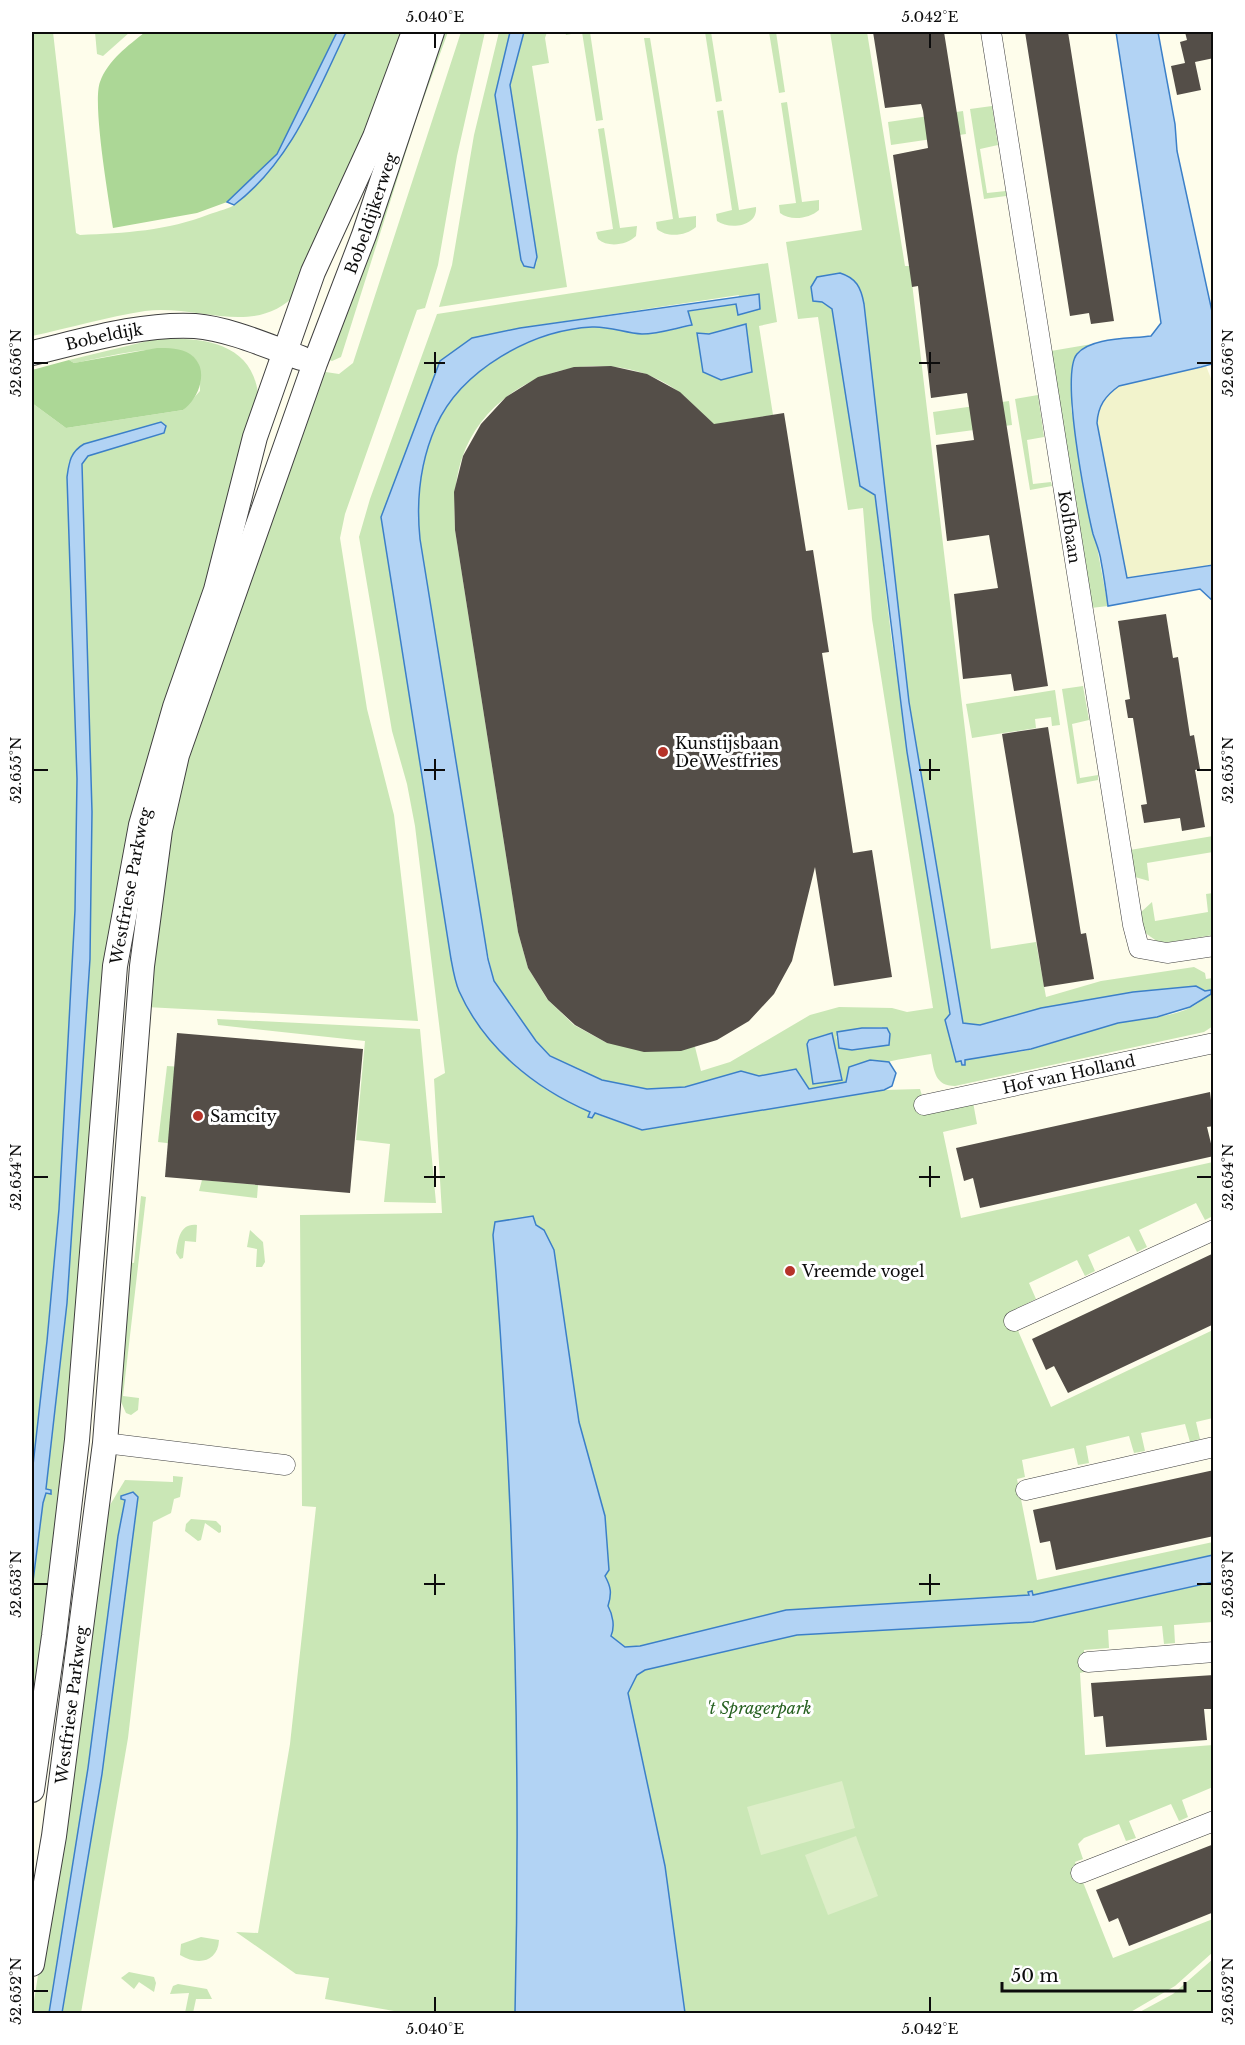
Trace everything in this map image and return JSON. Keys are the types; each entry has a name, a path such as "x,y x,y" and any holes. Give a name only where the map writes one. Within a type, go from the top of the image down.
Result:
{"street":[{"name":"Bobeldijkerweg","path":"285,352 313,272 375,137 414,32"},
{"name":"Bobeldijkerweg","path":"315,363 364,236 432,32"},
{"name":"Kolfbaan","path":"991,32 1016,204 1133,925 1139,948 1167,953 1214,946"},
{"name":"Bobeldijk","path":"32,353 176,326 219,330 285,352"},
{"path":"285,352 315,363"},
{"name":"Westfriese Parkweg","path":"32,1790 54,1636 77,1440 115,966 127,887 141,825 172,717 216,590 255,437 285,352"},
{"name":"Westfriese Parkweg","path":"32,1964 54,1836 105,1443 142,966 160,830 177,755 315,363"},
{"name":"Hof van Holland","path":"924,1105 1214,1043"},
{"path":"1014,1321 1214,1230"},
{"path":"77,1440 285,1465"},
{"path":"1026,1490 1214,1447"},
{"path":"1088,1662 1214,1652"},
{"path":"1081,1873 1214,1821"}],"green space":[{"path":"32,32 53,32 76,233 80,235 162,228 194,220 233,206 255,186 287,146 313,102 346,32 408,32 298,292 282,306 264,314 246,317 166,310 145,311 32,336"},
{"path":"95,32 130,32 103,56 97,54"},
{"path":"145,32 337,32 277,154 227,202 197,213 113,228 102,153 98,93 100,82 108,67 119,54"},
{"path":"440,32 448,32 417,117 341,357 332,361 324,358"},
{"path":"461,32 485,32 457,156 438,265 425,308 417,310 345,514 340,538 367,709 394,815 418,1021 146,1007 177,786 319,371 339,374 353,363"},
{"path":"499,32 510,32 495,95 515,216 537,264 510,85 524,32 547,32 545,38 549,63 532,66 567,287 439,307 452,265 474,135"},
{"path":"565,32 582,32 566,35"},
{"path":"582,32 590,32 603,120 596,121"},
{"path":"705,32 711,32 722,101 716,102"},
{"path":"769,32 776,32 785,92 779,93"},
{"name":"'t Spragerpark","path":"830,32 867,32 905,266 910,266 991,949 1036,942 1046,997 1101,981 1194,967 1205,973 1206,979 1213,978 1213,1026 1204,1032 955,1086 939,1080 931,1054 847,1073 846,1082 809,1089 796,1069 759,1076 741,1071 685,1087 647,1089 602,1080 550,1056 523,1025 494,981 483,933 420,539 420,482 426,454 436,427 447,407 462,388 480,371 522,345 568,330 591,327 647,334 691,326 688,311 736,304 739,295 520,328 472,338 432,382 381,517 451,959 458,990 517,1068 548,1091 590,1112 642,1130 884,1090 920,1089 924,1102 973,1102 977,1124 943,1132 961,1218 1213,1162 1213,1216 1205,1220 1196,1203 1139,1230 1147,1247 1137,1252 1129,1236 1088,1255 1095,1271 1085,1276 1077,1260 1029,1283 1036,1299 1010,1312 1051,1407 1213,1330 1213,1418 1196,1422 1200,1439 1190,1442 1185,1424 1141,1433 1145,1451 1134,1453 1129,1436 1086,1446 1089,1463 1078,1465 1074,1448 1022,1460 1025,1477 1017,1479 1037,1580 1213,1542 1213,1555 1041,1593 1076,1612 1213,1582 1213,1622 1174,1625 1175,1643 1164,1644 1162,1626 1108,1630 1109,1648 1084,1650 1084,1660 1078,1660 1078,1665 1084,1665 1084,1672 1080,1673 1085,1755 1213,1745 1213,1787 1182,1800 1188,1817 1179,1821 1171,1804 1129,1821 1136,1838 1126,1841 1119,1824 1084,1838 1078,1844 1083,1859 1075,1862 1113,1958 1213,1919 1213,1952 1175,1986 1129,2013 394,2014 394,2011 325,1999 329,1978 296,1974 236,1932 258,1933 290,1744 316,1507 302,1506 300,1215 442,1213 434,1079 445,1073 415,826 407,784 392,731 359,537 370,499 437,314 768,263 777,322 759,326 773,415 730,422 721,440 685,397 650,376 619,367 586,366 554,372 524,385 498,404 477,428 462,458 455,494 455,530 518,932 528,968 547,999 574,1025 607,1043 695,1047 701,1071 730,1062 810,1015 839,1007 892,1008 907,1012 933,1008 872,619 863,508 848,510 818,317 798,319 786,242 862,230","holes":["861,290 909,702 963,1023 980,1025 1041,1008 1133,992 1196,986 1205,991 1207,995 1188,1009 1164,1016 1116,1023 1024,1051 973,1058 965,1060 965,1064 956,1061 945,1020 950,1014 891,635 875,495 860,486 832,309 822,302","746,324 752,372 721,380 698,333 709,334","882,1027 880,1047 839,1048 836,1036 862,1028","827,1034 833,1036 842,1079 813,1084 807,1044 809,1040"]},
{"path":"644,38 650,38 679,218 696,216 696,227 682,234 666,234 657,229 656,222 673,219"},
{"path":"787,102 802,202 819,200 819,210 800,218 784,216 780,213 779,205 796,203 781,103"},
{"path":"992,106 998,145 980,149 987,193 1006,191 1006,196 984,199 970,109"},
{"path":"723,110 739,210 756,207 755,214 748,223 735,226 717,221 716,214 732,210 717,111"},
{"path":"963,111 966,134 891,145 888,122"},
{"path":"604,128 620,228 637,226 636,236 628,242 617,244 602,242 598,239 596,232 613,229 598,129"},
{"path":"156,339 205,341 234,353 245,362 253,376 258,393 210,586 144,781 32,1745 32,1589 43,1503 46,1493 51,1494 51,1490 46,1489 67,1303 90,959 92,812 82,464 88,456 164,433 166,428 69,461 67,477 77,779 75,910 59,1209 32,1474 32,403 66,428 183,410 200,391 199,366 190,355 176,350 159,349 74,363 69,360"},
{"path":"1092,344 1077,353 1071,408 1108,606 1091,608 1051,351"},
{"path":"157,348 186,352 196,360 200,367 198,391 194,399 183,410 66,428 32,403 32,370 69,360 74,363"},
{"path":"1206,366 1214,386 1213,565 1127,579 1097,423 1098,409 1109,393 1119,386"},
{"path":"1038,395 1044,437 1027,440 1033,484 1051,482 1052,486 1030,490 1015,399"},
{"path":"1009,401 1012,425 936,435 933,412"},
{"path":"1083,686 1089,720 1072,724 1080,778 1098,775 1098,780 1077,784 1062,689"},
{"path":"1055,690 1060,725 1052,726 1051,717 1035,719 1036,728 972,738 966,704"},
{"path":"1213,836 1213,852 1147,863 1149,881 1135,877 1130,850"},
{"path":"1213,893 1213,935 1165,943 1158,942 1144,932 1140,913 1152,902 1155,921 1208,912 1206,894"},
{"path":"217,1019 420,1029 436,1203 384,1202 390,1144 356,1140 365,1041 218,1025"},
{"path":"167,1066 183,1067 175,1144 158,1142"},
{"path":"202,1180 258,1185 257,1198 199,1191"},
{"path":"141,1196 146,1197 123,1396 139,1398 138,1410 131,1415 126,1413 118,1395 128,1262 134,1263"},
{"path":"197,1225 196,1242 185,1241 183,1258 180,1259 176,1253 183,1229"},
{"path":"250,1230 263,1242 265,1262 262,1267 256,1267 257,1249 247,1247"},
{"path":"173,1476 183,1477 180,1497 174,1499 171,1513 153,1522 128,1738 81,2013 62,2013 102,1774 138,1497 122,1496 125,1499 118,1536 88,1768 49,2013 32,2014 59,1839 104,1504 110,1505 125,1480 173,1482"},
{"path":"191,1519 216,1521 221,1526 221,1532 219,1533 205,1523 201,1540 198,1541 185,1531 186,1524"},
{"path":"842,1781 855,1828 761,1855 747,1807"},
{"path":"856,1836 878,1896 828,1915 805,1855"},
{"path":"201,1937 219,1940 218,1947 211,1957 200,1961 180,1955 181,1944"},
{"path":"1213,1959 1213,2009 1208,2013 1136,2014 1173,1994"},
{"path":"129,1972 154,1977 156,1983 154,1992 139,1982 134,1989 121,1978"},
{"path":"178,1984 207,1989 212,1999 196,1999 193,2013 185,2013 189,1993 170,1994 173,1986"}],"water":[{"path":"337,32 346,32 312,103 287,148 254,188 234,205 227,202 277,154"},
{"path":"510,32 524,32 510,85 537,257 534,268 524,266 521,260 495,95"},
{"path":"1116,32 1158,32 1175,124 1177,151 1213,316 1213,360 1212,364 1119,386 1103,402 1097,423 1127,578 1213,565 1213,601 1200,589 1108,606 1100,558 1080,470 1071,387 1077,354 1092,344 1151,336 1161,323"},
{"path":"840,273 857,284 864,304 909,702 963,1023 980,1025 1041,1008 1133,992 1196,986 1205,991 1211,990 1211,994 1190,1007 1157,1017 1118,1023 1031,1049 965,1060 965,1065 962,1065 961,1061 956,1062 945,1020 950,1014 907,752 875,495 860,486 832,309 822,302 813,301 811,287 817,277"},
{"path":"759,294 760,309 738,315 736,304 688,311 692,325 654,333 642,334 598,327 569,330 523,345 501,357 462,387 447,406 436,426 426,453 421,481 420,539 488,959 494,981 536,1041 550,1056 602,1080 647,1089 685,1087 741,1071 759,1076 796,1069 809,1089 846,1082 849,1067 870,1060 889,1062 896,1073 892,1086 884,1090 642,1130 595,1113 592,1118 588,1117 590,1112 549,1091 531,1078 513,1064 482,1030 459,991 451,959 381,517 440,361 472,338 520,328"},
{"path":"746,324 752,372 721,380 703,372 697,333 709,334"},
{"path":"161,422 166,426 164,433 88,456 82,464 92,812 90,959 67,1303 46,1489 51,1490 51,1494 46,1493 43,1503 32,1589 32,1474 59,1209 75,910 77,779 67,477 73,454 84,444"},
{"path":"862,1028 887,1028 890,1034 889,1045 852,1050 839,1048 837,1032"},
{"path":"832,1033 842,1080 813,1084 807,1044 809,1040"},
{"path":"533,1216 536,1225 544,1230 554,1250 579,1422 605,1516 609,1570 605,1576 610,1590 608,1606 613,1621 611,1636 625,1647 640,1646 786,1610 1029,1595 1028,1592 1032,1591 1033,1595 1213,1555 1213,1582 1033,1622 797,1635 645,1670 637,1675 628,1693 665,1866 685,2013 515,2013 517,1818 514,1624 506,1429 493,1235 495,1222"},
{"path":"133,1492 138,1497 102,1774 62,2013 49,2013 88,1768 118,1536 125,1500 121,1499 121,1496"}],"building":[{"path":"873,32 944,32 1048,686 1014,691 1011,674 963,679 954,594 998,588 989,535 947,541 936,445 974,440 967,393 931,398 918,286 912,287 893,155 928,148 923,111 921,104 885,108"},
{"path":"1025,32 1068,32 1114,321 1091,324 1089,313 1070,316"},
{"path":"1185,32 1214,32 1214,58 1195,62 1201,90 1177,95 1171,66 1185,63 1180,42 1187,40"},
{"name":"Kunstijsbaan De Westfries","path":"611,366 647,374 680,392 714,424 784,413 806,551 813,550 829,652 822,653 853,853 872,850 892,977 834,986 815,867 792,961 774,994 749,1021 717,1040 681,1051 644,1052 607,1043 575,1025 548,1000 528,968 518,932 455,530 454,492 463,456 481,424 506,397 538,377 574,367"},
{"path":"1166,614 1173,658 1178,657 1190,736 1194,735 1200,769 1195,770 1205,827 1182,831 1180,818 1144,823 1141,805 1147,804 1133,718 1128,718 1125,700 1130,699 1118,621"},
{"path":"1048,727 1081,934 1086,933 1094,979 1044,987 1002,734"},
{"path":"177,1033 363,1049 350,1193 165,1177"},
{"path":"1210,1092 1214,1126 1207,1127 1214,1156 980,1208 973,1178 964,1181 956,1148"},
{"path":"1214,1253 1214,1324 1068,1393 1054,1366 1046,1370 1032,1339"},
{"path":"1214,1470 1214,1536 1056,1570 1050,1541 1040,1543 1033,1510"},
{"path":"1214,1675 1214,1709 1204,1709 1207,1740 1106,1747 1103,1716 1094,1717 1091,1683"},
{"path":"1214,1844 1214,1912 1129,1946 1118,1918 1109,1922 1096,1890"}],"place":[{"name":"Kunstijsbaan De Westfries","path":"663,752"},
{"name":"Samcity","path":"198,1116"},
{"name":"Vreemde vogel","path":"790,1271"}]}
